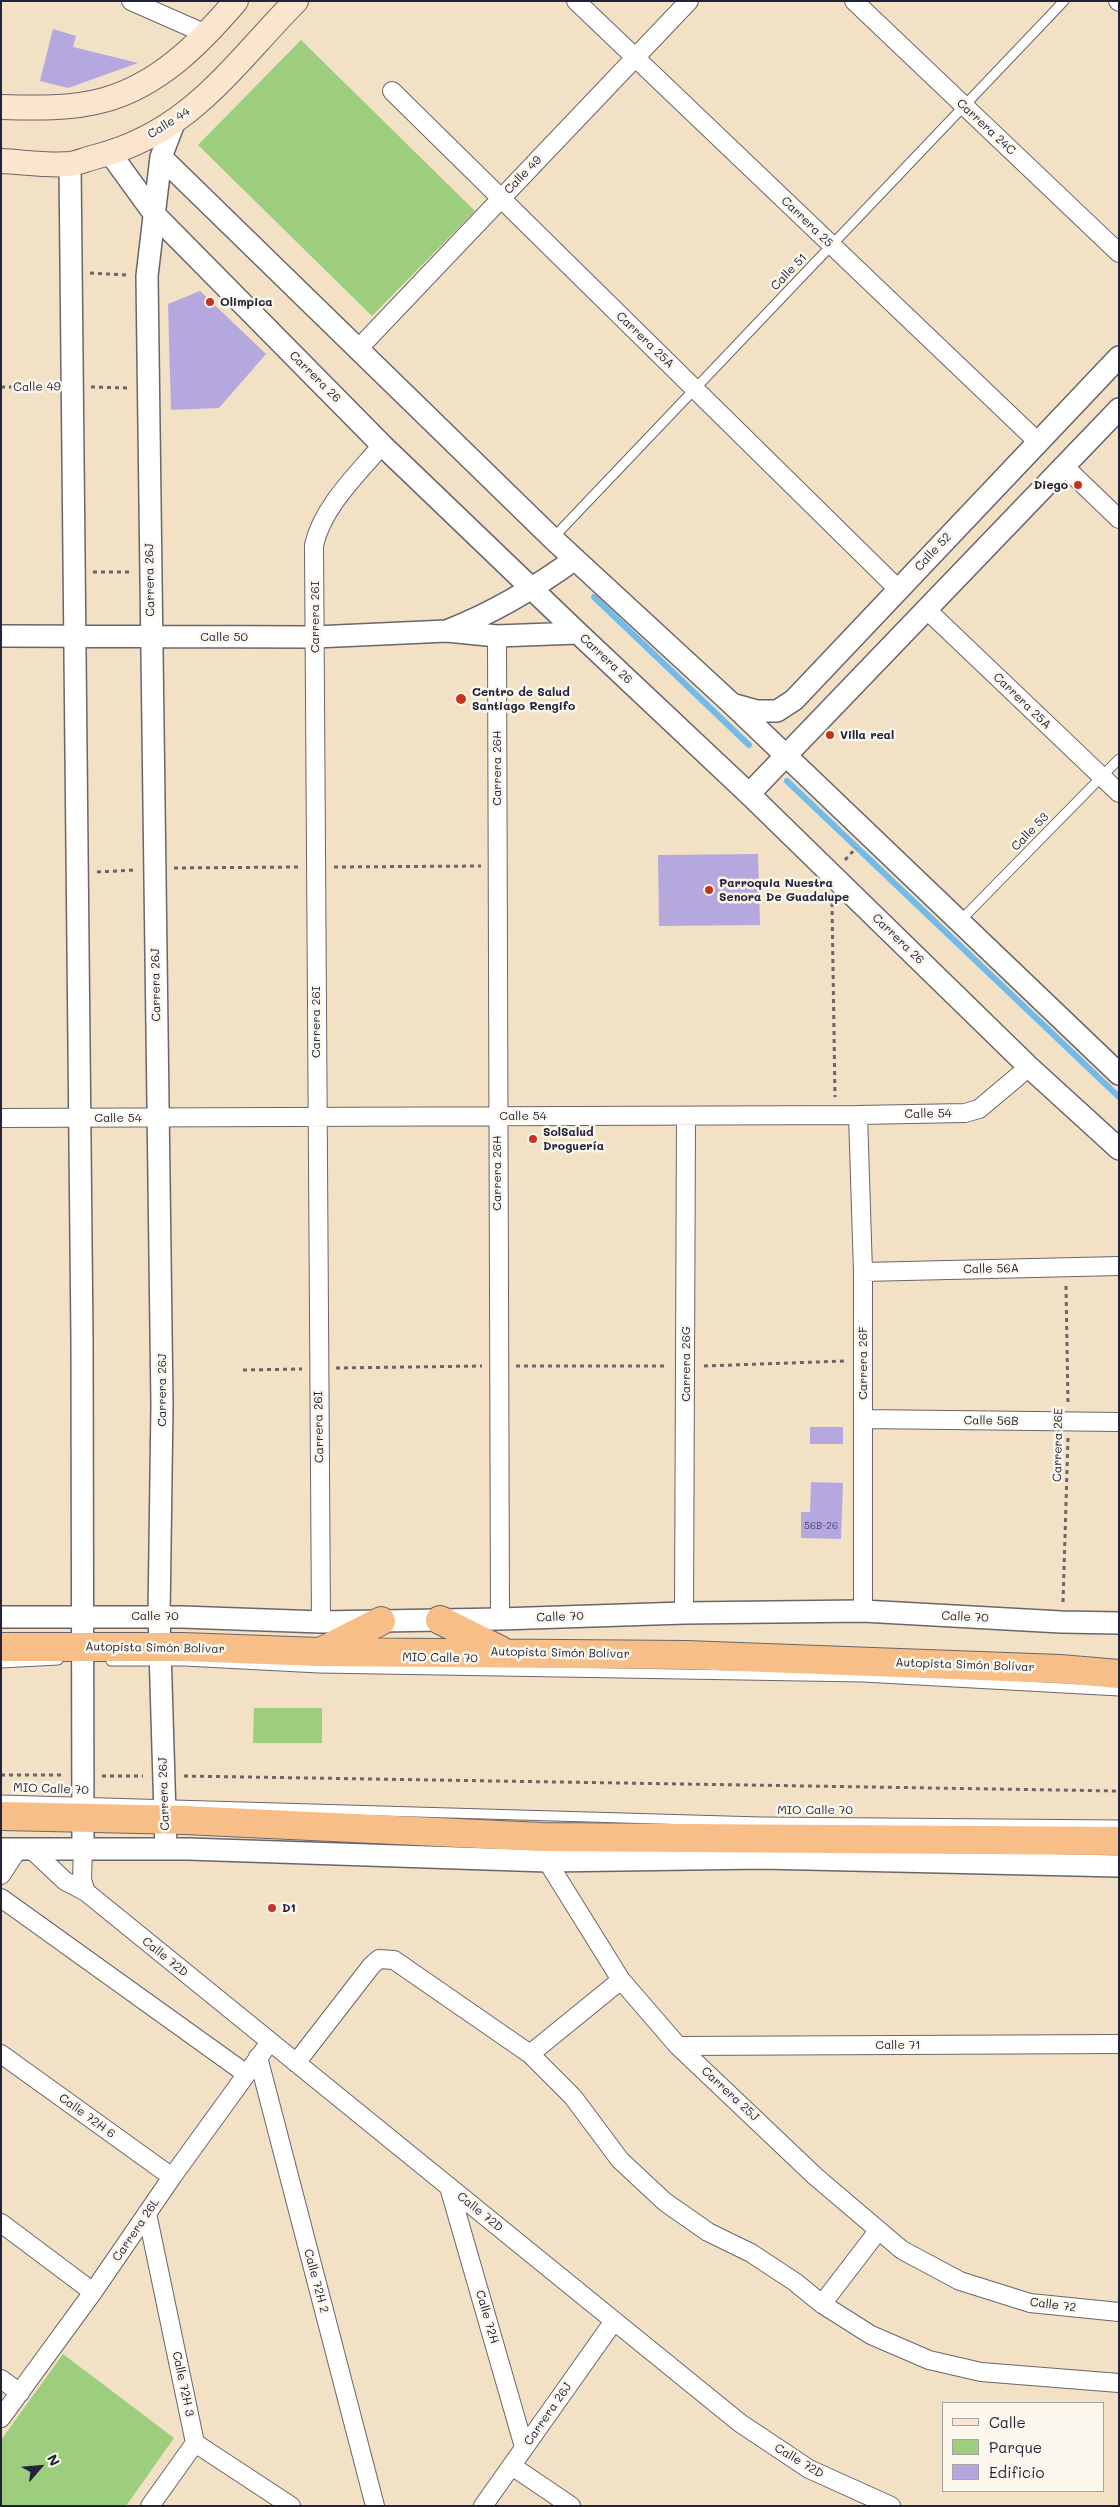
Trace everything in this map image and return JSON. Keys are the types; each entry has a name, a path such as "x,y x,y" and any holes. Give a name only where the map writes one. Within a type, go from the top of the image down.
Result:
{"highway":[{"path":"440,1620 505,1653"},
{"path":"319,1652 381,1621"},
{"name":"Autopista Simón Bolívar","path":"1,1647 83,1658 160,1654 319,1652 686,1655 856,1660 1060,1669 1119,1674"},
{"path":"1,1816 83,1810 165,1813 542,1837 762,1848 1119,1841"}],"main road":[{"path":"1,107 34,108 87,103 124,93 160,74 206,34 236,1"},
{"name":"Calle 44","path":"1,161 70,164 110,153 138,142 174,123 204,100 296,1"}],"street":[{"path":"131,1 206,34"},
{"name":"Carrera 25","path":"576,1 1038,442"},
{"name":"Calle 49","path":"358,349 689,1"},
{"name":"Carrera 24C","path":"854,1 1119,253"},
{"name":"Carrera 25A","path":"392,91 898,589"},
{"name":"Carrera 26J","path":"166,1849 159,1616 162,1405 147,276 161,156 174,123"},
{"name":"Carrera 26","path":"110,153 154,215 382,445 532,590 749,794 838,867 1028,1067 1119,1149"},
{"path":"161,156 552,538 732,704 1119,1074"},
{"path":"70,164 83,1616 82,1880 86,1892"},
{"name":"Calle 52","path":"732,704 757,711 777,711 794,700 1119,357"},
{"path":"749,794 1119,409"},
{"name":"Carrera 26I","path":"321,1622 316,1117 314,545 317,532 328,510 382,445"},
{"path":"1064,466 1119,519"},
{"name":"Calle 50","path":"447,631 495,611 532,590 575,559"},
{"name":"Carrera 25A","path":"926,610 1119,793"},
{"name":"Calle 50","path":"1,636 315,637 447,631 497,636 578,633"},
{"name":"Carrera 26H","path":"497,636 500,1619"},
{"name":"Calle 54","path":"1,1118 686,1116 965,1113 979,1109 991,1101 1028,1067"},
{"name":"Carrera 26F","path":"858,1115 863,1272 863,1611"},
{"name":"Carrera 26G","path":"684,1613 686,1116"},
{"name":"Calle 56A","path":"863,1272 1119,1266"},
{"name":"Calle 56B","path":"864,1419 1119,1422"},
{"name":"Calle 70","path":"1,1617 159,1616 321,1622 684,1613 863,1611 1061,1622 1119,1623"},
{"path":"1,1874 17,1849 83,1848 547,1861 762,1848 1119,1866"},
{"name":"Calle 72D","path":"17,1849 65,1881 86,1892 740,2423 810,2469 878,2504"},
{"name":"Carrera 25J","path":"547,1861 621,1980 678,2046 816,2177 878,2231 902,2250 960,2281"},
{"path":"1,1898 245,2074"},
{"path":"296,2063 379,1959 394,1960 530,2054 573,2097 620,2160 665,2202 708,2232 751,2253 795,2282 822,2304 871,2335 929,2360 981,2372 1119,2383"},
{"path":"530,2054 621,1980"},
{"name":"Carrera 26L","path":"1,2418 93,2292 245,2074 270,2042"},
{"name":"Calle 71","path":"678,2046 1119,2044"},
{"name":"Calle 72H 6","path":"1,2054 172,2177"},
{"name":"Calle 72H 2","path":"258,2056 375,2506"},
{"name":"Calle 72H","path":"449,2187 524,2447"},
{"name":"Calle 72H 3","path":"147,2213 195,2443"},
{"path":"1,2223 93,2292"},
{"path":"822,2304 878,2231"},
{"name":"Calle 72","path":"960,2281 1030,2303 1119,2312"},
{"name":"Carrera 26J","path":"482,2506 614,2321"},
{"path":"1,2379 20,2393"},
{"path":"150,2506 195,2443 291,2506"},
{"path":"512,2466 571,2506"}],"lane":[{"name":"Calle 51","path":"552,538 1064,1"},
{"name":"Calle 53","path":"959,922 1119,759"},
{"name":"MIO Calle 70","path":"160,1654 319,1668 863,1677 1119,1691"},
{"path":"1,1663 83,1658"},
{"name":"MIO Calle 70","path":"1,1800 83,1810"},
{"name":"MIO Calle 70","path":"165,1813 761,1822 1119,1825"}],"path":[{"name":"Calle 49","path":"1,387 72,386 148,389"},
{"path":"73,572 150,572"},
{"path":"835,1115 838,867"},
{"path":"76,874 155,868"},
{"name":"Carrera 26E","path":"1061,1622 1068,1422 1066,1268"},
{"path":"243,1370 498,1366 686,1366 863,1360"},
{"path":"1,1775 1119,1791"}],"green space":[{"path":"301,40 475,211 372,316 198,145"},
{"path":"254,1708 322,1708 322,1743 253,1743"},
{"path":"63,2354 174,2438 126,2506 1,2506 1,2440"}],"building":[{"path":"53,29 76,36 73,47 138,63 68,88 40,81"},
{"name":"Olimpica","path":"200,291 266,354 219,408 171,410 168,304"},
{"name":"Parroquia Nuestra Senora De Guadalupe","path":"758,854 760,925 659,926 658,855"},
{"path":"810,1427 843,1427 843,1444 810,1444"},
{"path":"811,1482 843,1483 841,1539 801,1538 801,1512 810,1512"}],"waterway":[{"path":"594,597 749,745"},
{"path":"787,781 1119,1097"}],"place":[{"name":"Olimpica","path":"210,302"},
{"name":"Diego","path":"1078,485"},
{"name":"Centro de Salud Santiago Rengifo","path":"461,699"},
{"name":"Villa real","path":"830,735"},
{"name":"Parroquia Nuestra Senora De Guadalupe","path":"709,890"},
{"name":"SolSalud Droguería","path":"533,1139"},
{"name":"D1","path":"272,1908"}]}
